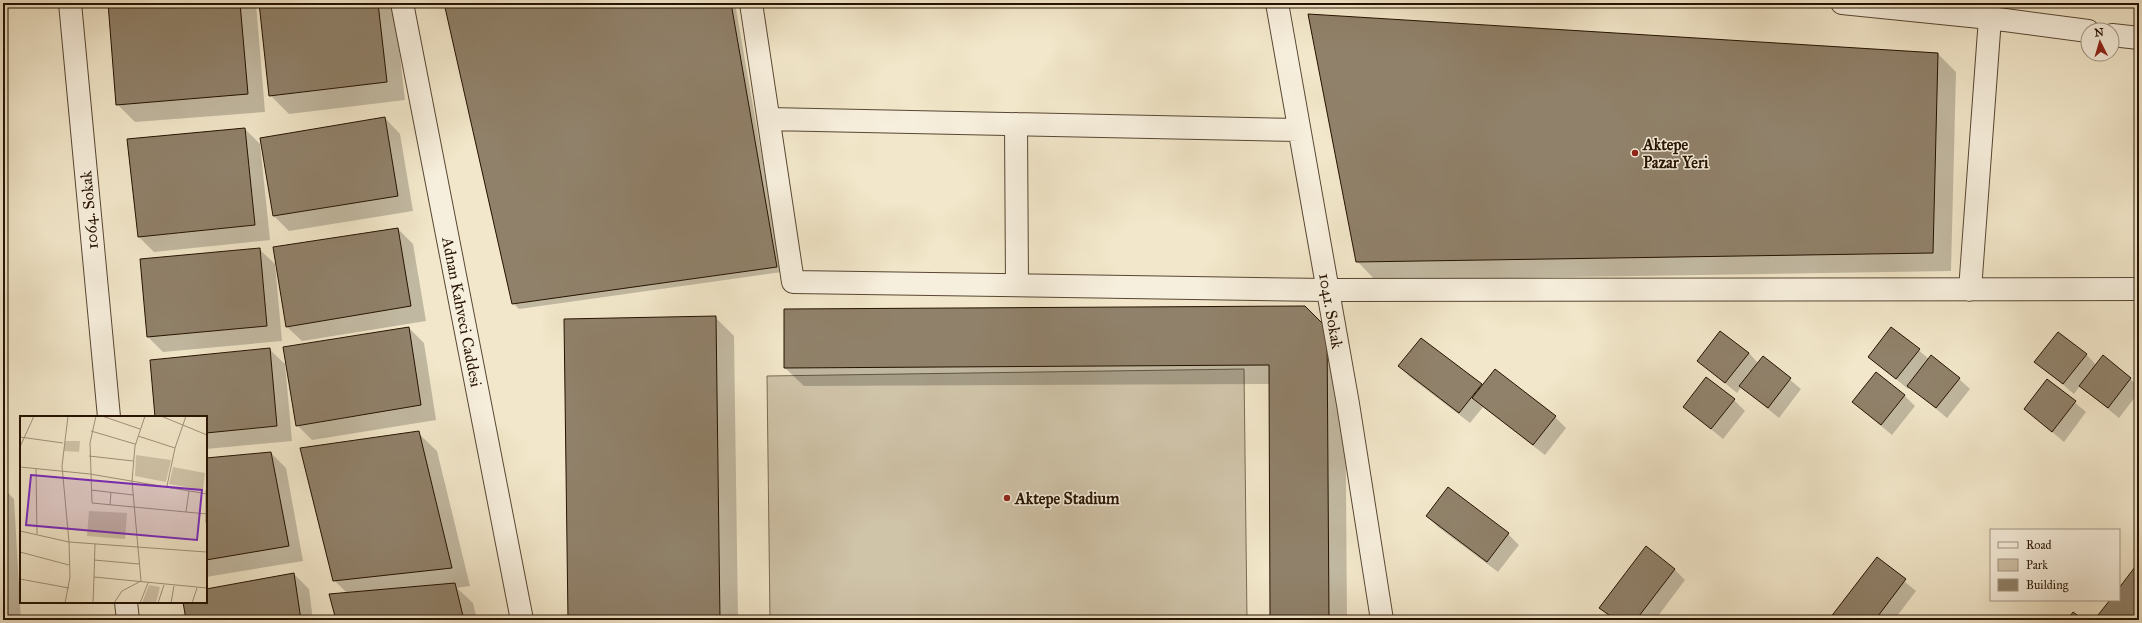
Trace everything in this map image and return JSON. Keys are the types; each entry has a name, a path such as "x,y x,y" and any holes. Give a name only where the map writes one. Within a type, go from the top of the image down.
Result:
{"street":[{"name":"1064. Sokak","path":"70,3 109,416"},
{"name":"Adnan Kahveci Caddesi","path":"402,3 522,620"},
{"path":"751,3 793,282 1327,290 2139,289"},
{"name":"1041. Sokak","path":"1277,3 1348,404 1382,620"},
{"path":"1842,3 1990,18 2080,31"},
{"path":"1970,290 1990,18"},
{"path":"2120,36 2139,38"},
{"path":"769,119 1299,130"},
{"path":"1016,124 1017,285"},
{"path":"126,603 128,620"}],"green space":[{"name":"Aktepe Stadium","path":"1244,369 1247,620 770,620 767,376"}],"building":[{"path":"108,3 240,3 248,94 116,105"},
{"path":"259,3 378,3 387,82 269,96"},
{"path":"444,3 731,3 777,267 512,304"},
{"name":"Aktepe Pazar Yeri","path":"1308,14 1938,53 1933,253 1356,262"},
{"path":"385,117 398,196 273,216 260,138"},
{"path":"245,128 255,225 138,237 127,139"},
{"path":"398,228 411,306 286,327 273,247"},
{"path":"260,248 267,326 147,337 140,259"},
{"path":"1305,306 1327,328 1329,620 1270,620 1269,365 784,368 784,309"},
{"path":"716,316 720,620 568,620 564,319"},
{"path":"409,327 421,405 296,426 283,347"},
{"path":"1891,327 1920,349 1896,379 1868,357"},
{"path":"1720,331 1749,353 1725,383 1697,361"},
{"path":"2058,332 2087,354 2063,384 2034,362"},
{"path":"1421,338 1482,384 1459,413 1398,366"},
{"path":"270,348 277,426 207,433 207,416 155,416 150,360"},
{"path":"1931,355 1960,378 1936,408 1907,386"},
{"path":"2103,355 2131,378 2108,408 2079,386"},
{"path":"1763,356 1791,378 1768,408 1739,386"},
{"path":"1495,369 1556,416 1533,445 1472,398"},
{"path":"1876,372 1905,395 1881,425 1852,402"},
{"path":"1706,377 1735,399 1711,429 1683,407"},
{"path":"2047,379 2076,401 2052,432 2024,409"},
{"path":"419,431 452,568 333,581 300,448"},
{"path":"271,452 289,546 207,560 207,458"},
{"path":"1448,487 1509,533 1487,562 1426,516"},
{"path":"1646,546 1675,569 1636,620 1616,620 1599,608"},
{"path":"3,551 7,620 3,620"},
{"path":"1877,557 1906,579 1875,620 1833,620 1830,618"},
{"path":"2138,563 2139,620 2094,620 2109,601 2120,601 2120,587"},
{"path":"294,573 301,620 186,620 183,603 207,603 207,589"},
{"path":"455,583 464,620 336,620 329,594"},
{"path":"2073,612 2084,620 2067,620"}],"place":[{"name":"Aktepe Pazar Yeri","path":"1635,153"},
{"name":"Aktepe Stadium","path":"1007,498"}]}
